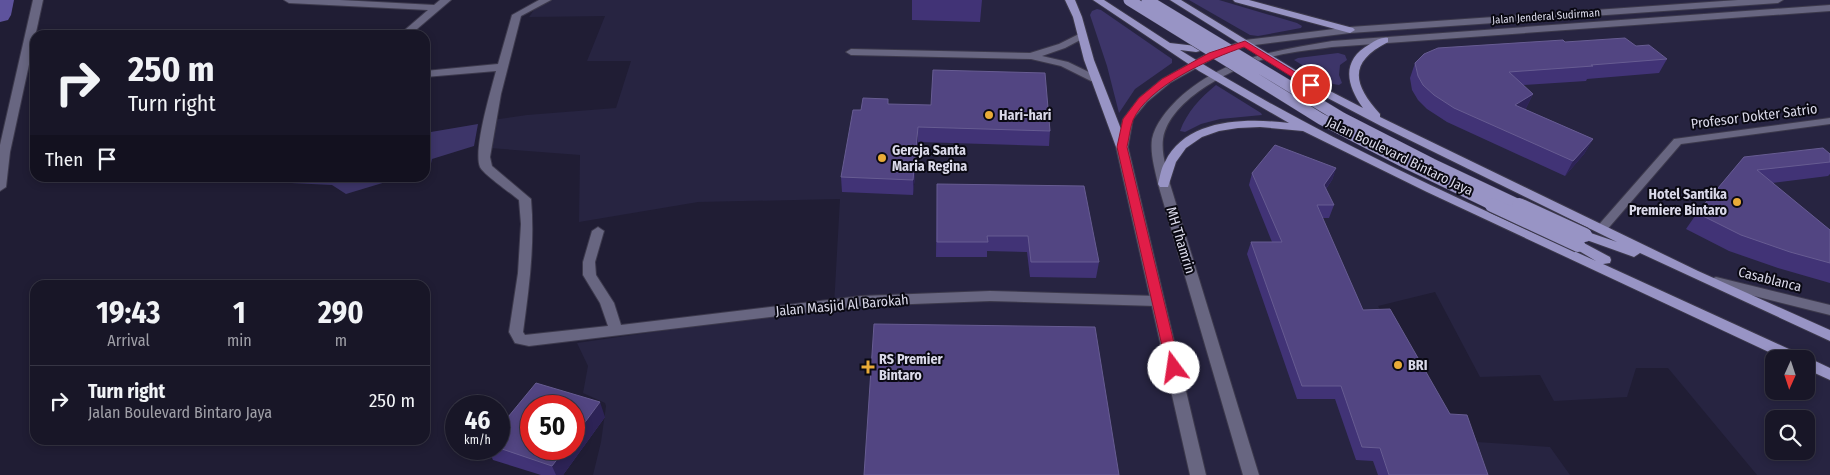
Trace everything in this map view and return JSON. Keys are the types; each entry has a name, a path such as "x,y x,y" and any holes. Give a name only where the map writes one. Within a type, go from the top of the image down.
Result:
{"main road":[{"path":"31,30 38,0"},
{"path":"289,0 436,8"},
{"path":"410,30 446,0"},
{"path":"430,74 504,67 517,15 546,0"},
{"path":"1070,0 1075,7 1081,36 1095,79 1122,147 1156,301 1198,475"},
{"name":"Jalan Boulevard Bintaro Jaya","path":"1098,0 1216,77 1309,129 1487,216 1676,301 1778,350"},
{"name":"Jalan Boulevard Bintaro Jaya","path":"1129,0 1285,97 1349,134 1462,191 1581,240 1698,276"},
{"name":"Jalan Boulevard Bintaro Jaya","path":"1147,0 1290,88 1360,128 1478,186 1581,240 1676,301"},
{"name":"Jalan Boulevard Bintaro Jaya","path":"1175,0 1298,77 1384,124 1698,276 1830,336"},
{"path":"1238,0 1350,30"},
{"path":"1780,0 1796,6 1798,10"},
{"name":"Jalan Jenderal Sudirman","path":"1245,44 1314,33 1350,30 1780,0"},
{"path":"1802,0 1807,5 1818,9"},
{"name":"Jalan Jenderal Sudirman","path":"1265,55 1332,44 1830,8"},
{"path":"1158,40 1176,47 1206,48 1219,41 1223,35 1214,24"},
{"path":"0,188 4,152 30,36"},
{"path":"1031,56 1062,46 1081,36"},
{"path":"1384,124 1357,92 1352,72 1360,56 1370,47 1385,40"},
{"path":"1122,147 1128,119 1143,100 1166,81 1195,63 1245,44"},
{"path":"851,52 1031,56 1064,64 1095,79"},
{"name":"MH Thamrin","path":"1251,475 1164,184 1158,158 1159,135 1169,116 1186,98 1233,67 1265,55"},
{"name":"Jalan Masjid Al Barokah","path":"504,67 488,127 483,161 486,167 525,199 527,224 524,273 516,332 520,339 529,341 861,301 990,296 1156,301"},
{"path":"1257,100 1251,88 1257,78 1263,74 1279,71 1298,77"},
{"name":"Profesor Dokter Satrio","path":"1601,229 1678,141 1830,121"},
{"path":"1164,184 1167,166 1178,148 1206,131 1228,126 1251,124 1309,129"},
{"path":"598,231 589,262 590,275 607,303 616,330"},
{"name":"Casablanca","path":"1698,276 1830,310"},
{"path":"1815,367 1830,374"}],"shaded area":[{"path":"541,0 1830,0 1830,475 1757,475 1668,368 1636,368 1627,397 1554,401 1540,375 1480,377 1435,292 1378,306 1447,417 1469,422 1477,442 1550,447 1570,475 593,475 601,442 606,406 605,403 583,393 588,366 577,343 834,306 840,199 698,202 579,222 580,155 490,148 492,120 527,115 616,108 631,61 587,61 605,16 529,17"},
{"path":"1189,0 1219,0 1302,26 1301,28 1258,36 1250,35"},
{"path":"1097,9 1172,59 1172,63 1135,89 1119,113 1107,66 1090,15 1092,11"},
{"path":"1338,53 1345,55 1347,60 1340,65 1339,75 1342,83 1339,85 1333,84 1294,60 1298,58"},
{"path":"1216,85 1262,115 1220,119 1201,124 1185,132 1180,131 1186,118 1195,106"},
{"path":"478,124 474,146 432,159 430,168 430,132"},
{"path":"289,182 386,182 346,194 332,185"}],"building":[{"path":"1625,38 1636,46 1649,45 1667,59 1509,72 1533,94 1515,105 1593,139 1573,161 1454,108 1423,85 1418,76 1415,63 1424,54 1438,48"},
{"path":"933,70 1045,73 1050,131 918,127 913,180 841,177 853,110 861,110 863,98 888,99 888,104 931,105"},
{"path":"1275,145 1336,168 1324,185 1334,205 1317,205 1363,310 1390,309 1450,414 1467,415 1488,475 1389,475 1380,448 1362,447 1341,386 1302,386 1251,242 1282,242 1252,173"},
{"path":"1823,148 1830,154 1830,162 1757,170 1830,230 1830,263 1790,252 1741,235 1697,213 1744,157"},
{"path":"937,184 1084,186 1099,262 1031,262 1028,236 987,236 988,242 937,242"},
{"name":"RS Premier Bintaro","path":"874,324 1095,327 1119,475 864,475"},
{"path":"536,383 576,395 526,395"},
{"path":"585,398 600,402 585,422"},
{"path":"520,402 520,455 510,452 510,415"},
{"path":"534,460 557,460 552,466"}],"waterway":[{"path":"0,15 3,0"}],"place":[{"name":"Hari-hari","path":"989,115"},
{"name":"Gereja Santa Maria Regina","path":"882,158"},
{"name":"Hotel Santika Premiere Bintaro","path":"1737,202"},
{"name":"BRI","path":"1398,365"},
{"name":"RS Premier Bintaro","path":"868,367"}],"route":[{"path":"1174,368 1156,301 1122,147 1128,119 1143,100 1181,71 1212,55 1245,44 1311,85"}]}
